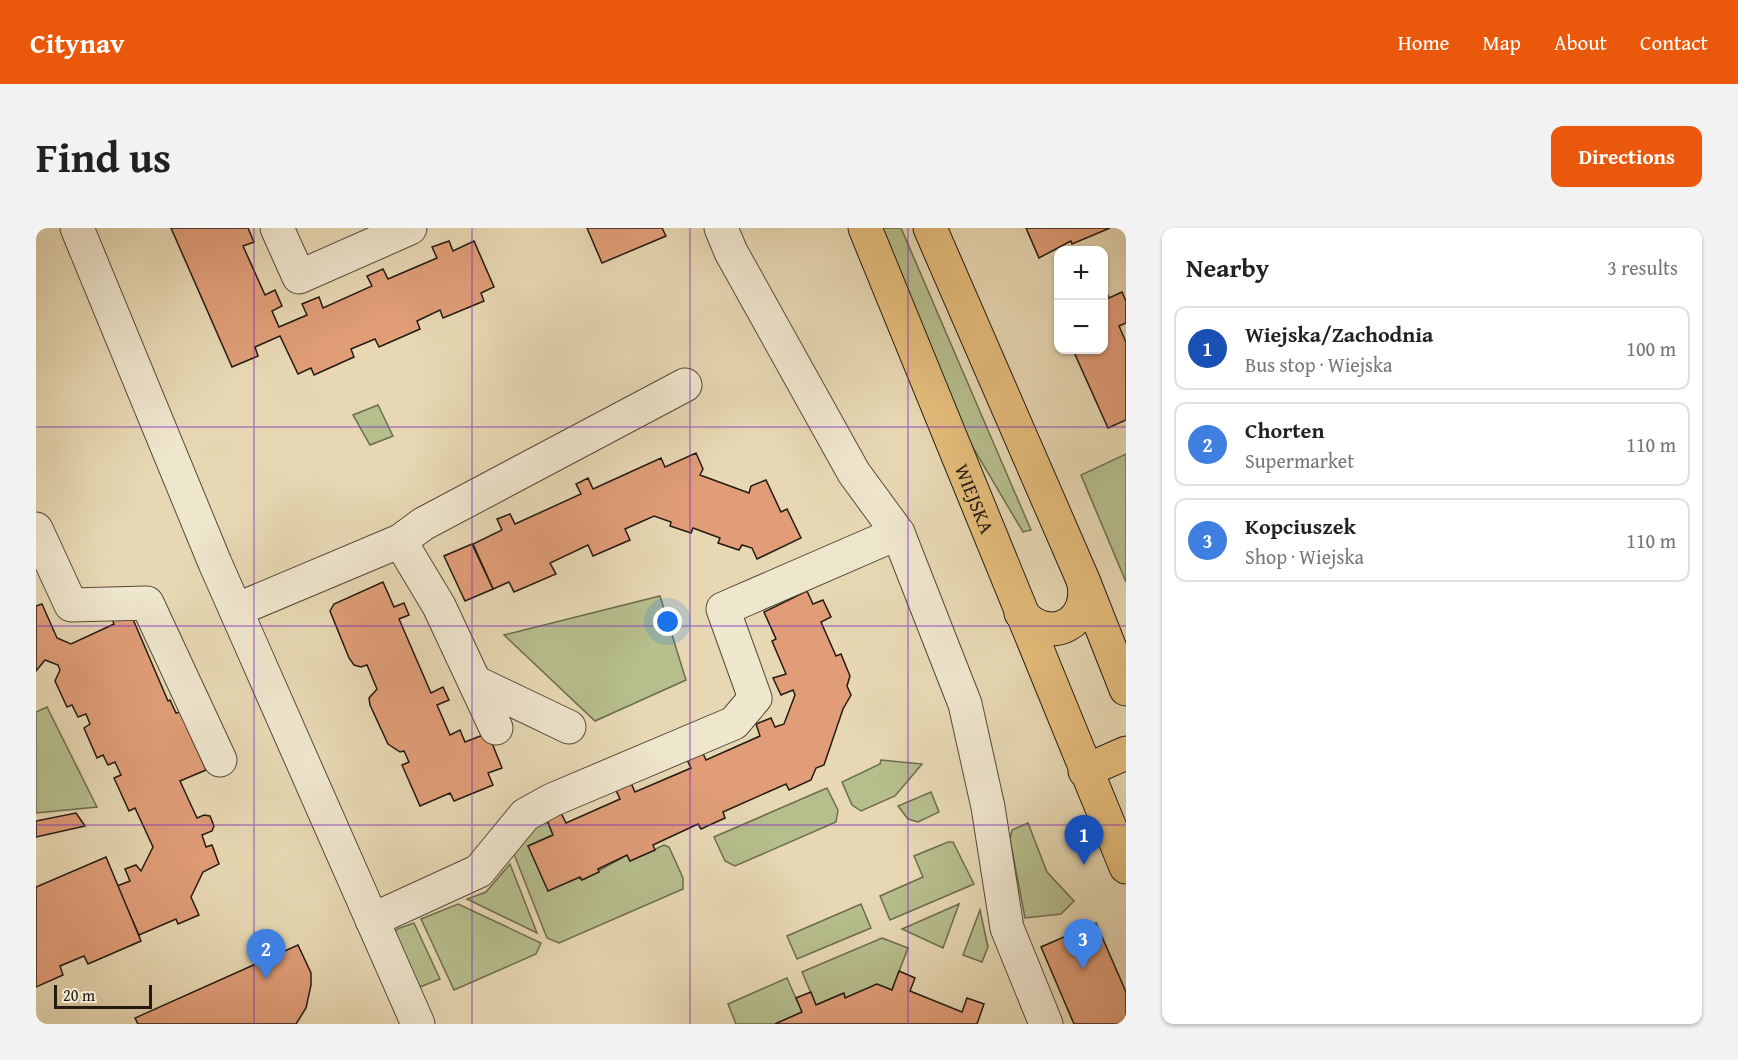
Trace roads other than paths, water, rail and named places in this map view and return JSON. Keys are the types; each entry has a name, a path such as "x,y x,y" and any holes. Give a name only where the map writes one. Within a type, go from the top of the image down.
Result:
{"main road":[{"name":"WIEJSKA","path":"865,228 1126,867"},
{"path":"930,228 1083,580 1126,689"},
{"path":"1021,614 1029,622 1051,630 1072,622 1085,603 1083,580"},
{"path":"1085,771 1126,753"}],"street":[{"path":"77,228 236,610 418,1024"},
{"path":"277,228 298,277 410,228"},
{"path":"722,228 731,252 854,472 898,533 965,704 988,807 1007,928 1046,1024"},
{"path":"236,610 400,541 423,524 685,385"},
{"path":"36,529 71,605 147,603 220,760"},
{"path":"372,921 479,871 525,814 552,800 734,723 755,698 723,609 898,533"},
{"path":"400,541 439,606 477,683 496,728"},
{"path":"477,683 569,727"}],"place":[{"name":"Wiejska/Zachodnia","path":"1084,865"},
{"name":"Kopciuszek","path":"1083,969"},
{"name":"Chorten","path":"266,979"}]}
